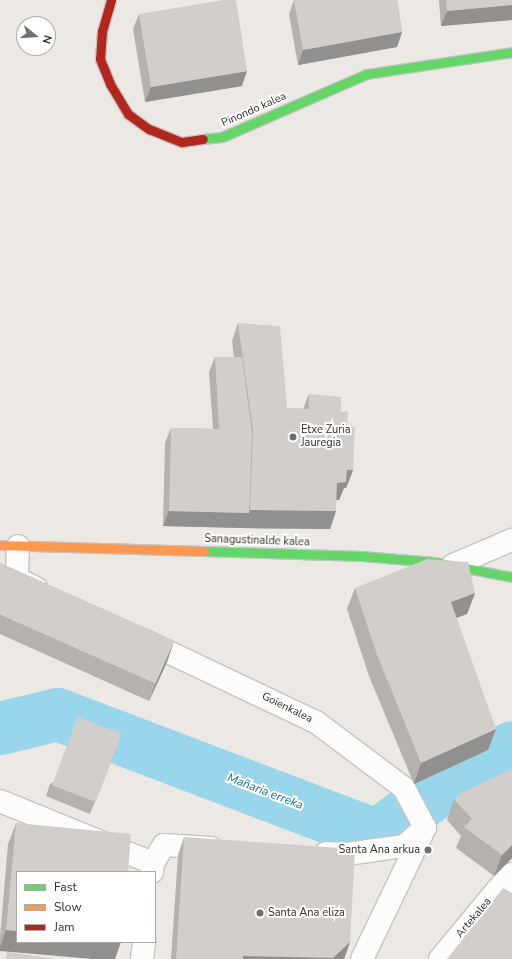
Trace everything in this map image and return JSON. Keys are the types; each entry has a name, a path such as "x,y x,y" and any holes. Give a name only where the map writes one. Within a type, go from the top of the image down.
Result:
{"street":[{"name":"Pinondo kalea","path":"111,0 102,31 100,59 110,84 128,114 149,129 182,142 222,137 367,74 512,52"},
{"path":"453,565 512,540"},
{"path":"9,546 17,579 52,596"},
{"name":"Sanagustinalde kalea","path":"9,546 362,556 453,565 512,577"},
{"name":"Goienkalea","path":"124,630 316,722 404,788 425,828"},
{"path":"0,801 152,868 164,845 236,849"},
{"path":"307,852 347,854 404,846 425,828"},
{"path":"362,959 425,828"},
{"name":"Artekalea","path":"440,959 504,895 512,874"},
{"path":"142,959 144,943"}],"building":[{"path":"223,0 236,0 247,71 151,87 139,14"},
{"path":"294,0 397,0 402,32 303,50"},
{"path":"446,0 512,0 512,5 447,11"},
{"name":"Etxe Zuria Jauregia","path":"238,323 280,326 287,408 309,409 309,394 341,397 341,412 348,411 347,427 355,427 353,470 347,470 346,482 337,483 336,511 250,510 253,430"},
{"path":"215,357 242,357 252,433 249,513 169,511 171,428 219,429"},
{"path":"427,559 468,562 475,593 451,602 496,729 421,763 377,655 355,588"},
{"path":"0,563 174,641 155,684 0,614"},
{"path":"78,717 122,734 96,802 52,785"},
{"path":"512,769 512,845 502,855 464,827 472,819 454,799 461,793"},
{"path":"16,823 131,834 128,871 16,871 16,931 6,930"},
{"name":"Santa Ana eliza","path":"184,837 355,849 350,942 333,958 243,956 243,959 176,959"},
{"path":"503,888 512,893 512,959 447,959"},
{"path":"7,952 57,959 6,959"}],"waterway":[{"name":"Mañaria erreka","path":"0,728 57,714 376,835 462,773 512,747"}],"traffic: fast":[{"path":"203,139 222,137 367,74 512,52"},
{"path":"204,551 362,556 434,562 512,577"}],"traffic: slow":[{"path":"0,545 204,551"}],"traffic: jam":[{"path":"111,0 102,31 100,59 110,84 128,114 149,129 182,142 203,139"}],"place":[{"name":"Etxe Zuria Jauregia","path":"293,437"},
{"name":"Santa Ana arkua","path":"428,850"},
{"name":"Santa Ana eliza","path":"260,913"}]}
